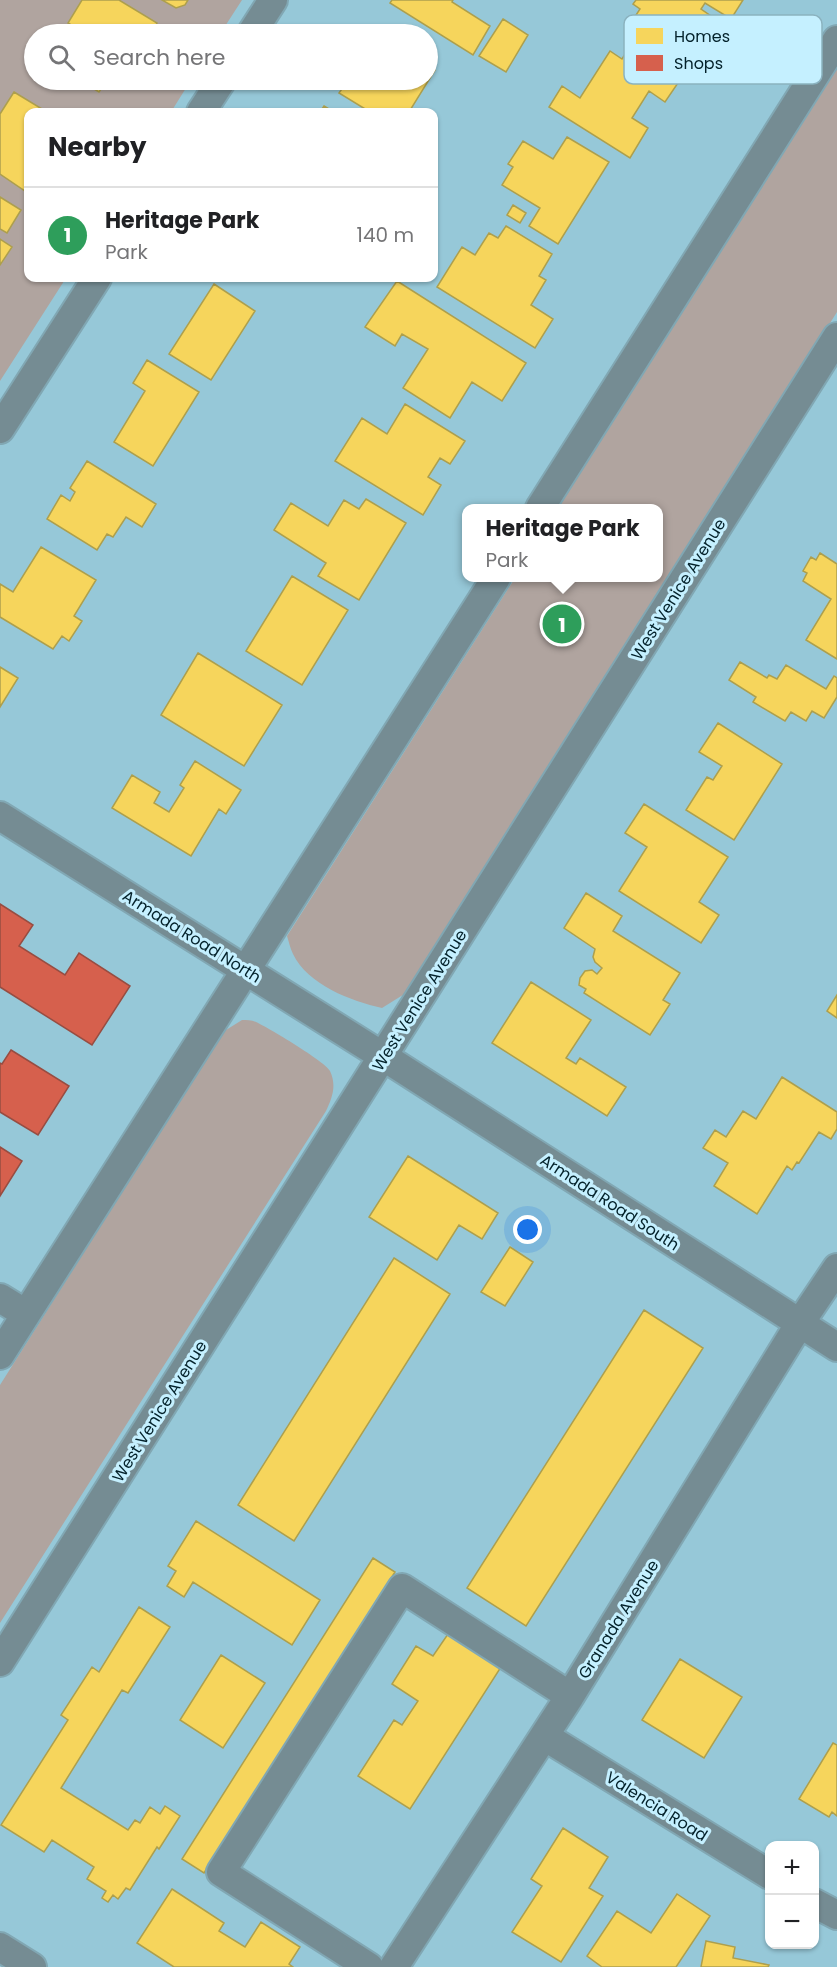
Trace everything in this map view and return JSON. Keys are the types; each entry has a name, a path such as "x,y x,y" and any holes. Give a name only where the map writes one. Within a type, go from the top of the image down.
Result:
{"street":[{"path":"257,24 273,0"},
{"path":"822,64 837,40"},
{"path":"543,504 809,84"},
{"path":"204,108 215,90"},
{"path":"0,429 93,282"},
{"name":"West Venice Avenue","path":"0,1662 837,337"},
{"path":"0,1355 493,582"},
{"name":"Armada Road North","path":"0,816 384,1057"},
{"name":"Armada Road South","path":"384,1057 837,1347"},
{"name":"Granada Avenue","path":"394,1967 570,1696 800,1323 837,1268"},
{"path":"0,1298 27,1314"},
{"path":"369,1967 221,1872 402,1588 570,1696"},
{"name":"Valencia Road","path":"544,1736 765,1872"},
{"path":"819,1906 837,1915"},
{"path":"0,1947 32,1967"}],"shaded area":[{"path":"0,0 242,0 226,24 24,24 24,90 185,90 174,108 24,108 24,282 63,282 0,381"},
{"path":"837,69 837,312 406,993 382,1008 344,996 309,975 292,952 287,936 512,582 663,582 663,504 561,504"},
{"path":"242,1020 262,1025 296,1045 330,1071 333,1092 326,1111 0,1623 0,1385 219,1039 226,1030"}],"building: Homes":[{"path":"82,0 119,0 157,23 70,24 68,23"},
{"path":"162,0 188,0 185,5 176,8"},
{"path":"392,0 453,0 452,2 490,26 473,55 438,33 438,24 424,24 390,3"},
{"path":"636,0 743,0 734,15 724,15 705,3 701,9 710,15 636,15 640,9 633,4"},
{"path":"503,19 528,35 506,72 479,56"},
{"path":"610,51 622,59 624,56 624,84 677,84 665,102 649,91 632,118 648,128 630,158 549,107 562,86 580,98"},
{"path":"341,90 423,90 411,108 363,108 339,93"},
{"path":"14,92 40,108 24,108 24,190 0,174 0,114"},
{"path":"567,137 609,162 558,244 529,226 540,208 502,185 513,167 508,164 523,141 553,159"},
{"path":"0,197 21,210 7,233 0,229"},
{"path":"513,205 526,213 520,223 507,215"},
{"path":"506,226 552,254 539,276 546,280 531,305 553,319 535,348 437,287 462,247 475,255 489,233 498,238"},
{"path":"0,239 12,247 0,265"},
{"path":"396,282 399,282 526,363 502,401 472,382 450,418 403,388 428,349 402,334 395,346 365,327"},
{"path":"214,284 255,311 211,380 169,354"},
{"path":"147,360 199,392 153,466 114,442 145,391 133,383"},
{"path":"405,404 465,441 450,464 440,458 428,477 441,485 423,515 335,461 362,418 387,434"},
{"path":"87,461 156,504 142,527 126,517 113,537 107,534 97,550 47,519 61,495 70,501 75,492 70,488"},
{"path":"366,499 406,523 359,600 318,576 326,563 274,530 291,503 328,526 344,500 359,509"},
{"path":"41,547 96,580 74,616 82,621 69,641 62,636 53,649 0,617 0,584 13,592"},
{"path":"820,553 837,564 837,659 806,640 831,599 803,581 807,573 803,571 811,557 816,560"},
{"path":"292,576 348,610 302,685 246,651"},
{"path":"198,653 282,705 244,766 161,715"},
{"path":"740,662 767,678 769,675 777,679 786,665 826,689 834,676 837,678 837,697 824,718 812,711 806,721 791,712 785,721 753,702 756,697 729,680"},
{"path":"0,667 18,678 0,707"},
{"path":"718,723 782,764 734,840 686,810 707,777 713,780 722,766 699,752"},
{"path":"195,761 241,790 226,814 219,809 191,856 112,808 132,775 160,792 154,803 169,812 184,788 180,785"},
{"path":"644,804 728,857 699,902 719,915 701,943 619,891 647,847 625,833"},
{"path":"586,893 622,916 613,931 680,973 663,1000 670,1004 650,1035 584,993 586,989 579,985 580,978 585,971 592,970 597,974 602,968 593,957 595,949 564,928"},
{"path":"531,982 591,1020 566,1058 576,1064 580,1058 626,1087 607,1116 492,1043"},
{"path":"837,995 837,1018 827,1011"},
{"path":"782,1077 837,1112 837,1129 831,1139 819,1132 799,1163 797,1162 792,1170 787,1166 757,1214 714,1186 728,1163 703,1148 715,1130 726,1137 743,1111 756,1119"},
{"path":"408,1156 498,1213 482,1239 459,1225 437,1260 369,1217"},
{"path":"510,1247 533,1262 505,1306 481,1292"},
{"path":"394,1258 450,1294 294,1541 238,1505"},
{"path":"644,1310 703,1348 526,1626 467,1588"},
{"path":"196,1521 320,1600 292,1645 193,1582 184,1597 167,1586 176,1571 168,1566"},
{"path":"373,1558 395,1572 204,1873 182,1859"},
{"path":"139,1607 170,1627 128,1693 122,1690 61,1788 128,1830 135,1820 140,1823 150,1807 160,1814 165,1806 180,1816 130,1890 126,1888 118,1899 113,1895 108,1902 102,1898 106,1891 87,1879 94,1867 52,1840 44,1852 1,1825 68,1720 61,1715 92,1667 99,1672"},
{"path":"448,1634 501,1667 410,1809 358,1776 394,1720 402,1725 418,1701 392,1684 416,1646 433,1656"},
{"path":"221,1655 265,1683 223,1748 180,1720"},
{"path":"680,1659 742,1697 704,1758 642,1720"},
{"path":"833,1743 837,1745 837,1816 832,1812 829,1817 799,1799"},
{"path":"563,1828 608,1857 589,1888 603,1896 561,1962 512,1932 542,1886 531,1879"},
{"path":"172,1889 224,1923 219,1931 245,1947 261,1922 300,1947 289,1964 293,1967 174,1967 137,1943"},
{"path":"677,1894 710,1916 676,1967 602,1967 587,1956 617,1911 651,1933"},
{"path":"706,1941 735,1947 733,1958 769,1965 768,1967 701,1967"}],"building: Shops":[{"path":"0,904 33,925 19,946 65,975 79,953 130,986 92,1045 0,987"},
{"path":"11,1050 69,1086 38,1135 0,1112 0,1063 2,1064"},
{"path":"0,1147 22,1161 0,1196"}],"place":[{"name":"Heritage Park","path":"562,624"}]}
